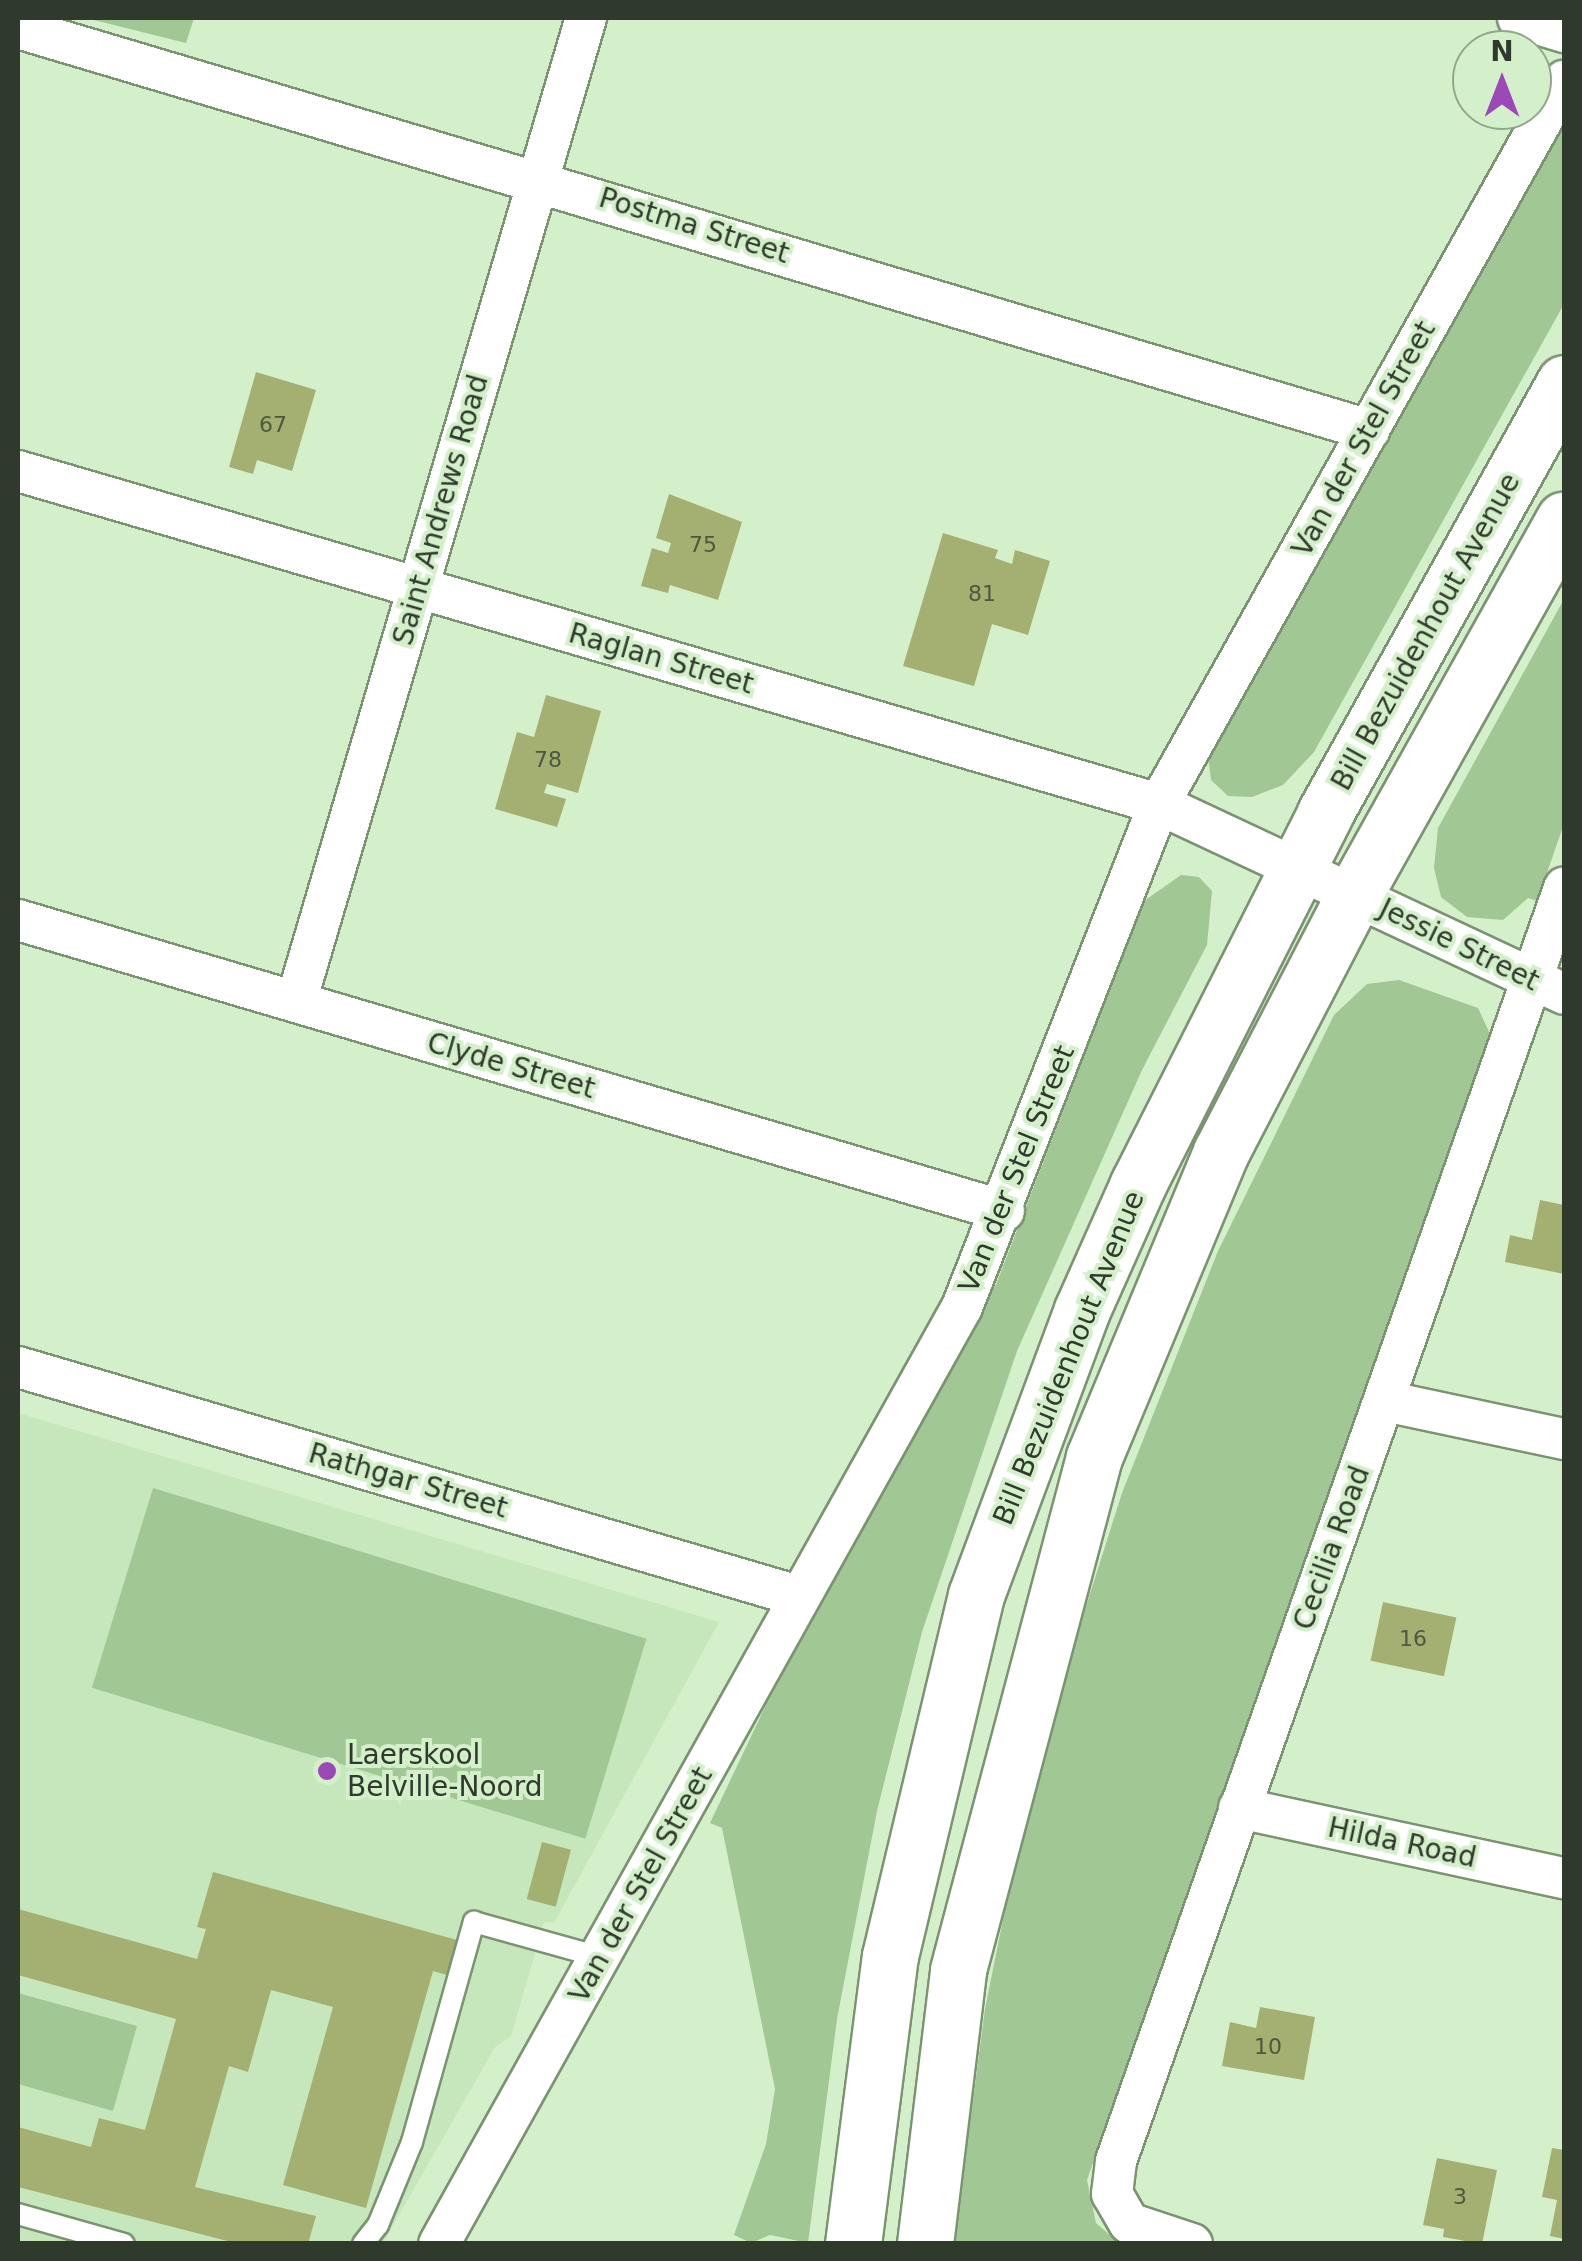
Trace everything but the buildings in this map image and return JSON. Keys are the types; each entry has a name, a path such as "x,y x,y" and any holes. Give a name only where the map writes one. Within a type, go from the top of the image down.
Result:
{"main road":[{"name":"Bill Bezuidenhout Avenue","path":"853,2244 890,1956 976,1595 1082,1310 1298,867 1564,382"},
{"path":"925,2244 958,1970 1094,1457 1220,1152 1354,895 1564,520"}],"street":[{"name":"Saint Andrews Road","path":"296,1002 586,18"},
{"path":"1518,18 1564,32"},
{"name":"Postma Street","path":"18,28 539,178 1369,430"},
{"name":"Van der Stel Street","path":"440,2244 603,1958 798,1596 962,1307 1004,1210 1159,804 1564,80"},
{"name":"Raglan Street","path":"18,470 1159,804 1298,867"},
{"name":"Jessie Street","path":"1298,867 1548,988"},
{"name":"Cecilia Road","path":"1192,2244 1143,2232 1118,2210 1112,2194 1116,2160 1385,1401 1548,988 1564,888"},
{"name":"Clyde Street","path":"18,920 1004,1210"},
{"name":"Rathgar Street","path":"18,1367 798,1596"},
{"path":"1385,1401 1564,1439"},
{"name":"Hilda Road","path":"1239,1808 1564,1878"}],"lane":[{"path":"362,2244 378,2225 412,2142 474,1922 603,1958"},
{"path":"18,2214 124,2244"}],"shaded area":[{"path":"86,18 194,18 186,43"},
{"path":"1564,119 1564,304 1314,752 1283,785 1252,797 1228,796 1211,780 1208,756"},
{"path":"1564,599 1564,824 1537,901 1528,898 1503,920 1467,917 1441,897 1434,868 1438,828"},
{"path":"1181,875 1199,877 1212,891 1207,945 1142,1070 1017,1351 922,1632 877,1811 837,2019 808,2243 770,2235 751,2243 734,2235 766,2144 775,2089 722,1828 710,1823 767,1703 997,1282 1144,901"},
{"path":"1399,980 1478,1008 1490,1034 1087,2180 1096,2223 1119,2243 954,2244 985,2009 1012,1875 1043,1742 1122,1493 1218,1251 1334,1015 1367,984"},
{"name":"Laerskool Belville-Noord","path":"18,1413 719,1622 554,1923 544,1922 511,2036 495,2047 383,2243 18,2243"},
{"path":"153,1488 646,1639 585,1839 92,1688"},
{"path":"18,1993 137,2026 113,2111 18,2084"}],"place":[{"name":"Laerskool Belville-Noord","path":"327,1771"}]}
